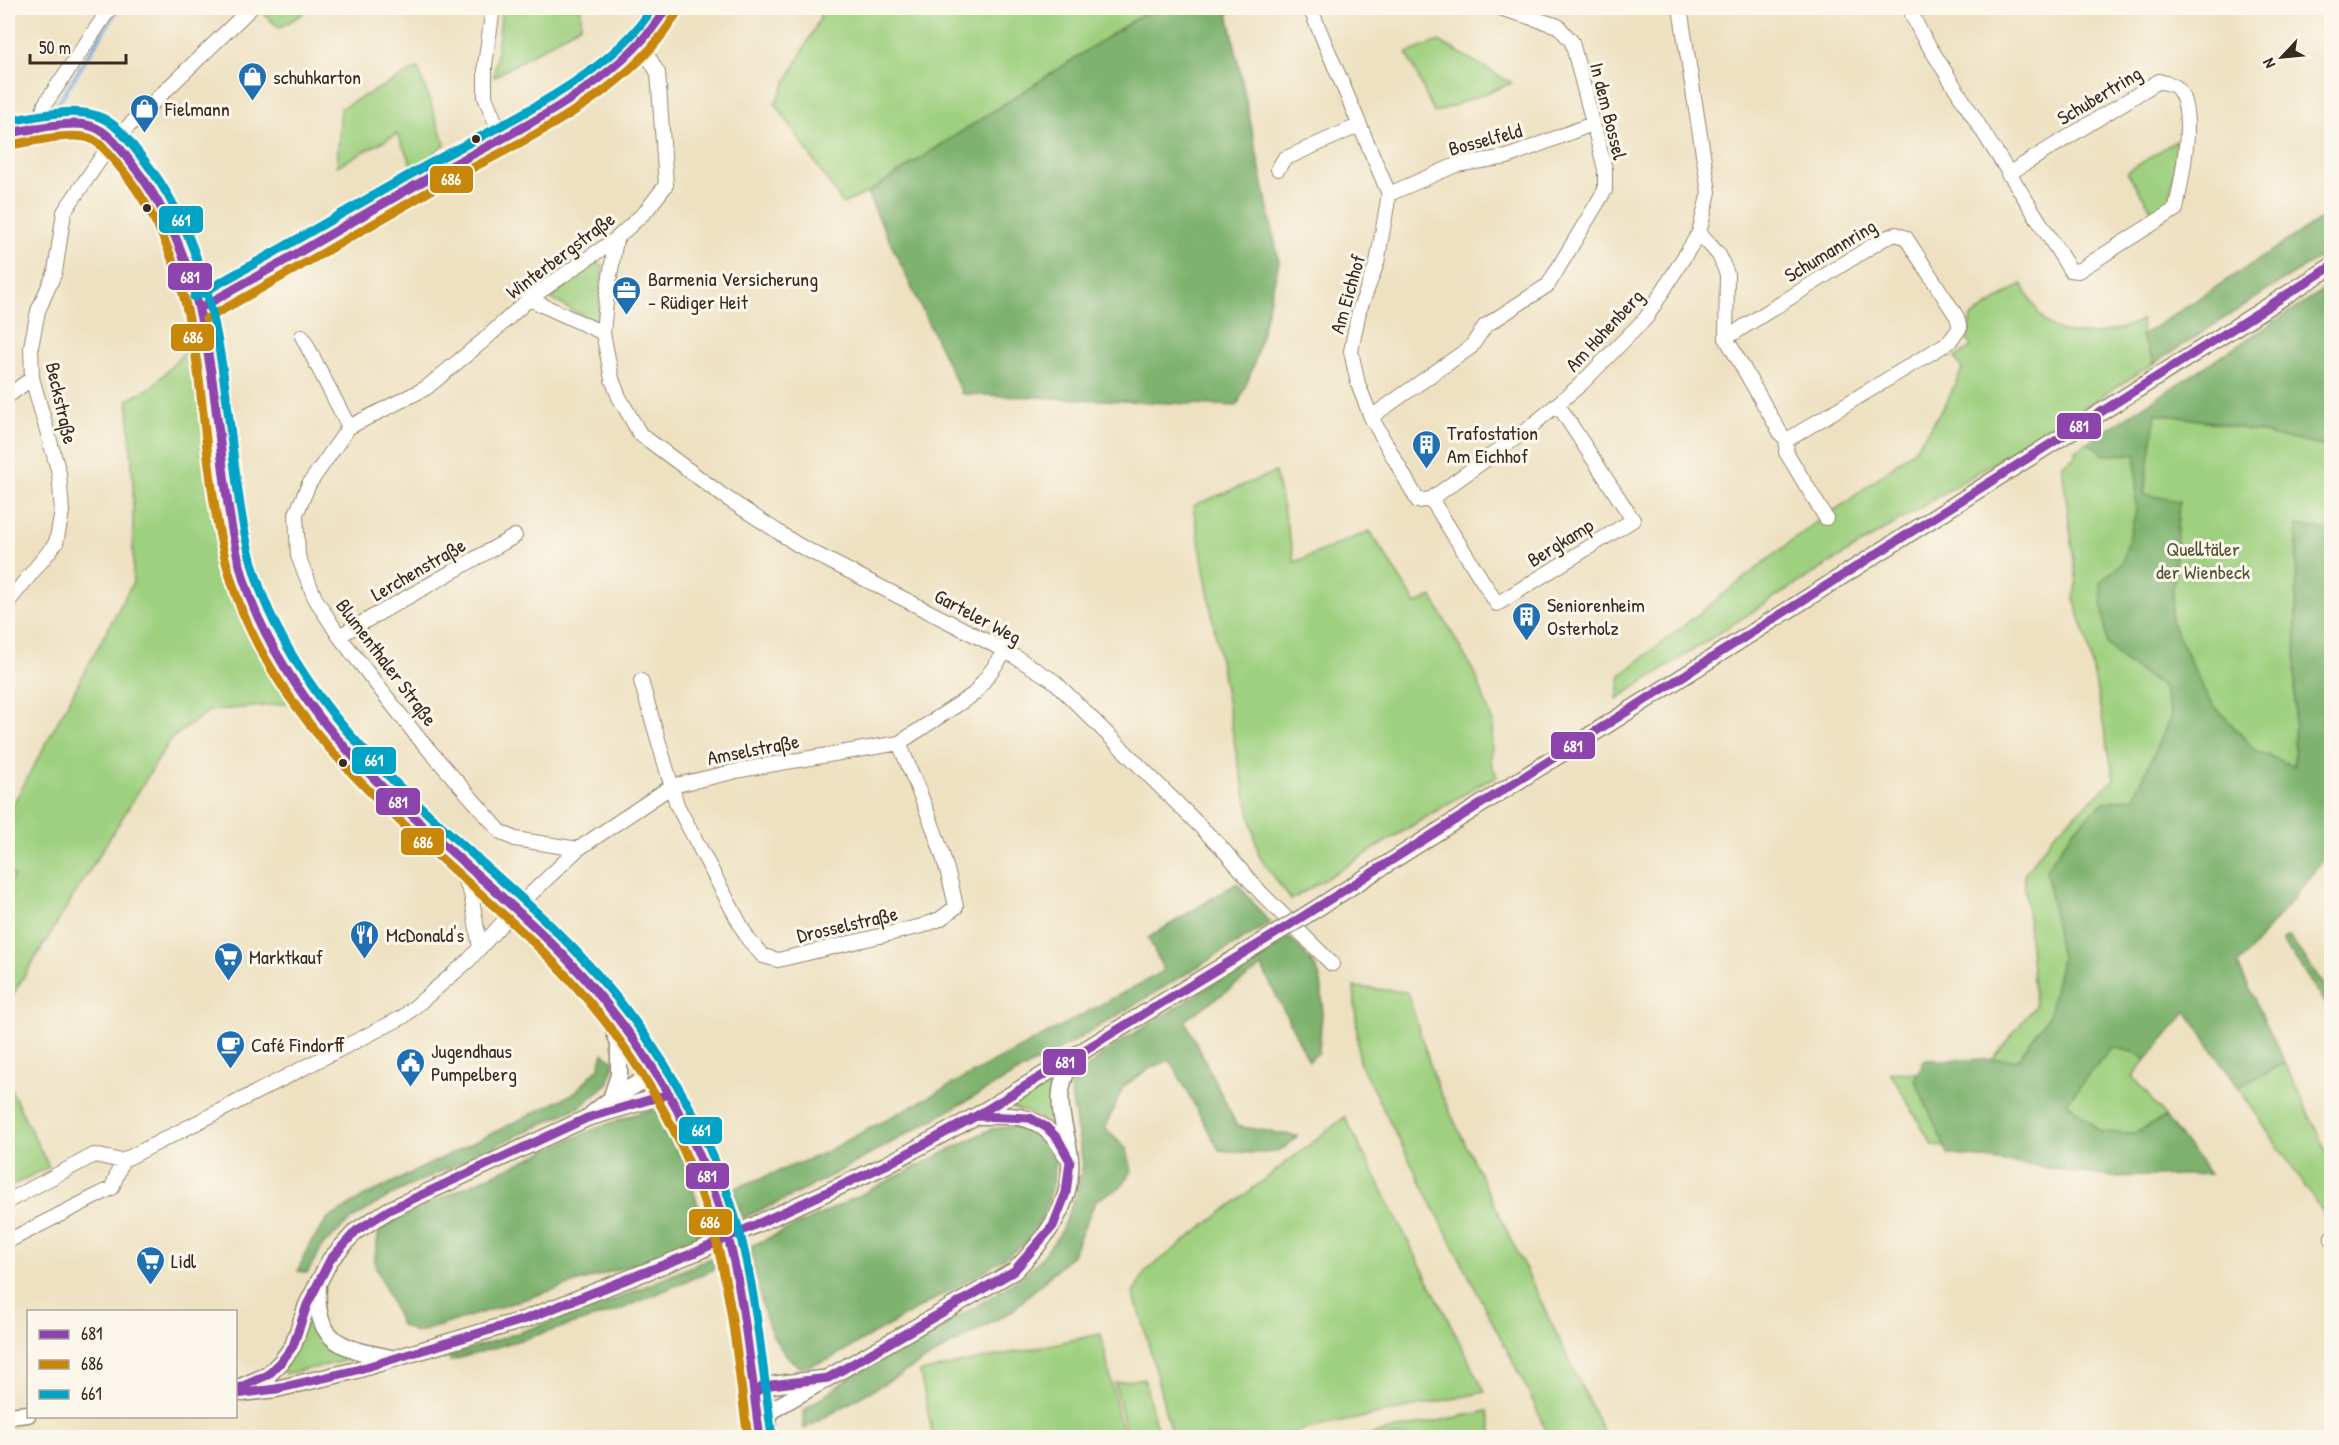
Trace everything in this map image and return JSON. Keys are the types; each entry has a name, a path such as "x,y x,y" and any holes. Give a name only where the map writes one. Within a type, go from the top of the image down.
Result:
{"main road":[{"path":"237,1394 276,1389 353,1371 526,1319 696,1252 886,1165 976,1116 1071,1060 1303,917 2331,266"},
{"path":"601,998 619,1043 619,1075 611,1098"},
{"path":"767,1437 769,1414 777,1407 1014,1271 1036,1248 1053,1226 1066,1193 1070,1161 1061,1090 1071,1060"},
{"path":"587,1118 611,1098 656,1073 669,1094 705,1170 725,1228 734,1264 760,1437"},
{"path":"237,1389 268,1376 281,1362 293,1346 307,1305 330,1260 356,1231 389,1210 587,1118 669,1094"},
{"path":"976,1116 1030,1118 1046,1127 1058,1139 1070,1161"},
{"path":"318,1282 317,1304 323,1325 333,1338 356,1352 394,1359"},
{"path":"749,1362 762,1376 774,1384"},
{"path":"754,1394 763,1386 828,1378"},
{"path":"754,1394 765,1403 777,1407"},
{"path":"8,1416 27,1414"}],"street":[{"path":"43,129 42,116 45,104 110,8"},
{"name":"Beckstraße","path":"8,602 56,543 62,512 59,473 32,378 32,347 38,311 55,272 64,212 112,142 251,8"},
{"path":"493,8 485,65 485,98 502,138"},
{"path":"200,308 266,273 595,83 630,56 660,20 666,8"},
{"path":"1310,8 1389,194"},
{"name":"In dem Bossel","path":"1371,417 1471,348 1485,326 1548,285 1605,190 1605,169 1572,42 1558,26 1500,8"},
{"name":"Am Hohenberg","path":"1424,500 1528,429 1580,385 1646,318 1700,233 1709,192 1680,8"},
{"name":"Schubertring","path":"1913,8 1912,15 1922,35 2008,174 2070,270 2078,271 2176,209 2187,145 2186,101 2175,86 2159,81 2008,174"},
{"name":"Winterbergstraße","path":"349,427 426,388 500,327 529,299 616,239 646,211 666,185 658,73 641,44"},
{"name":"Bosselfeld","path":"1389,194 1456,165 1507,157 1592,124"},
{"path":"8,133 82,125 95,127 132,163 154,194 176,238 200,308 213,380 225,500 241,573 257,616 281,663 316,714 372,779 572,964 632,1035 656,1073"},
{"path":"1278,169 1284,159 1360,126"},
{"name":"Am Eichhof","path":"1389,194 1377,263 1359,311 1351,351 1358,384 1371,417 1424,500"},
{"path":"1700,233 1719,255 1727,274 1726,338 1781,434 1787,440 1786,452 1826,518"},
{"name":"Schumannring","path":"1726,338 1882,239 1896,234 1906,238 1957,318 1960,328 1949,342 1787,440"},
{"name":"Garteler Weg","path":"616,239 603,333 612,379 619,397 640,434 722,495 798,545 1006,651 1054,681 1220,846 1261,893 1332,964"},
{"path":"529,299 603,333"},
{"path":"302,336 349,427"},
{"path":"8,396 32,378"},
{"name":"Bergkamp","path":"1424,500 1497,604 1633,520 1558,405"},
{"name":"Blumenthaler Straße","path":"349,427 309,484 296,514 298,556 315,598 339,636 416,735 501,832 515,839 578,849"},
{"name":"Lerchenstraße","path":"339,636 515,536"},
{"name":"Amselstraße","path":"122,1161 403,1017 440,987 480,948 515,909 578,849 672,786 746,769 899,743 974,694 1006,651"},
{"path":"642,681 672,786"},
{"name":"Drosselstraße","path":"672,786 678,805 748,939 763,956 778,960 922,926 956,907 952,885 936,837 899,743"},
{"path":"451,852 471,893 480,948"},
{"path":"8,1201 94,1155 122,1161 112,1188 8,1241"}],"green space":[{"path":"258,8 307,8 301,15 279,28"},
{"path":"502,8 581,8 581,25 494,77"},
{"path":"819,8 1152,8 867,193 843,204 775,103 820,18"},
{"path":"1152,8 1227,8 1279,262 1253,368 1237,406 962,394 867,193"},
{"path":"1439,41 1512,83 1434,113 1407,53"},
{"path":"418,68 445,144 415,172 397,134 337,166 341,108"},
{"path":"2180,138 2169,205 2155,215 2127,172"},
{"path":"2331,212 2331,250 2155,363 2141,336"},
{"path":"595,261 603,266 597,324 544,295"},
{"path":"2022,284 2044,321 2057,330 2068,333 2094,334 2120,329 2142,320 2141,336 2155,363 1761,606 1617,699 1621,675 1815,523 1844,504 1915,449 1946,404 1962,369 1955,357 1971,347 1967,338 1971,317"},
{"name":"Quelltäler der Wienbeck","path":"2331,285 2331,448 2218,423 2156,413 2144,494 2179,501 2171,621 2209,700 2256,751 2294,766 2297,525 2331,532 2331,848 2306,883 2238,965 2285,1063 2238,1087 2187,1012 2146,1060 2136,1053 2112,1047 2067,1102 2101,1132 2135,1133 2165,1117 2210,1174 2113,1177 1948,1154 1915,1080 1924,1060 2018,1059 2049,1015 2061,959 2046,869 2075,828 2103,803 2134,797 2171,716 2163,687 2125,662 2107,644 2100,582 2123,562 2136,511 2136,454 2104,455 2088,442"},
{"path":"194,342 204,377 219,533 236,602 256,650 291,703 209,711 171,739 8,1002 8,887 14,876 8,872 8,814 133,582 133,482 128,400 153,386"},
{"name":"Quelltäler der Wienbeck","path":"2156,413 2218,423 2331,448 2331,846 2145,1059 2133,1076 2165,1117 2144,1129 2170,1165 1933,1146 1890,1072 1979,1076 2035,1006 2024,874 2056,832 2114,779 2087,640 2074,599 2077,584 2062,465 2075,456 2075,450 2088,442 2093,446"},
{"path":"1275,472 1295,562 1370,531 1416,604 1432,597 1476,676 1493,723 1491,762 1497,777 1485,781 1291,900 1259,856 1236,752 1193,506"},
{"path":"1237,883 1270,923 1080,1038 842,1170 782,1201 742,1218 733,1189 820,1155 1164,971 1148,938"},
{"path":"1289,937 1313,964 1321,983 1319,1052 1309,1061 1262,967 1185,1020 1237,1126 1297,1136 1290,1144 1272,1152 1262,1153 1219,1150 1170,1060 1149,1069 1123,1087 1105,1128 1127,1150 1132,1171 1120,1188 1096,1200 1072,1255 1012,1311 804,1429 803,1411 856,1373 977,1306 1016,1281 1039,1261 1059,1235 1075,1198 1083,1165 1070,1088 1079,1075 1109,1049"},
{"path":"2289,937 2331,994 2331,1011 2282,940"},
{"path":"1354,987 1407,992 1436,1083 1606,1437 1549,1437 1532,1399 1359,1062"},
{"path":"603,1053 614,1061 609,1082 581,1106 391,1195 352,1219 323,1245 307,1273 298,1271 309,1245 328,1219 363,1197 574,1093 599,1067"},
{"path":"2285,1063 2331,1162 2331,1217 2326,1217 2238,1087"},
{"path":"1057,1079 1063,1135 1032,1114 1013,1108 1013,1105"},
{"path":"8,1084 49,1167 8,1187"},
{"path":"649,1110 661,1111 680,1149 707,1233 651,1259 417,1333 401,1325 374,1263 379,1230 447,1196 566,1142 615,1121"},
{"path":"1345,1117 1485,1392 1269,1437 1172,1437 1143,1323 1133,1294 1145,1272"},
{"path":"1015,1126 1040,1135 1055,1156 1053,1184 1045,1212 1029,1241 986,1270 828,1360 801,1368 788,1357 778,1344 764,1313 751,1246 824,1213 991,1129"},
{"path":"713,1257 716,1267 712,1270 617,1311 450,1361 449,1356 610,1302"},
{"path":"310,1316 321,1338 350,1360 285,1374 283,1369"},
{"path":"1101,1334 1123,1437 933,1437 920,1372"},
{"path":"1144,1378 1159,1437 1127,1437 1115,1383"},
{"path":"1488,1411 1493,1437 1357,1437"}],"waterway":[{"path":"56,107 118,8"}],"transit line":[{"name":"661","path":"194,297 547,100 609,57 633,33 652,8"},
{"name":"681","path":"200,308 558,107 590,86 620,62 646,36 666,8"},
{"name":"686","path":"206,319 428,192 530,137 598,95 628,71 655,44 676,14"},
{"name":"661","path":"8,121 76,112 104,119 117,128 129,141 165,190 182,222 207,291 227,399 243,525 260,590 269,611 294,659 324,702 357,743 432,818 550,925 581,957 639,1026 664,1064 687,1102 707,1143 738,1227 754,1305 772,1436"},
{"name":"681","path":"8,133 65,124 87,125 96,128 118,146 156,198 186,264 196,299 211,370 232,530 242,573 257,615 282,663 312,707 346,748 382,787 540,932 571,964 601,997 653,1069 696,1147 726,1230 742,1308 760,1438"},
{"name":"686","path":"10,145 81,136 94,140 104,148 123,171 156,223 178,278 192,334 215,508 227,565 246,620 271,668 301,713 372,793 561,970 617,1037 664,1111 684,1151 700,1191 721,1258 748,1438"},
{"name":"681","path":"237,1394 276,1389 353,1371 526,1319 696,1252 886,1165 976,1116 1275,934 2332,266"},
{"name":"681","path":"237,1389 268,1375 281,1362 293,1346 307,1305 330,1260 356,1231 389,1210 587,1118 669,1094"},
{"name":"681","path":"754,1394 763,1386 828,1378 1014,1271 1053,1226 1066,1193 1070,1161 1058,1139 1046,1127 1030,1118 976,1116 967,1121"}],"place":[{"name":"schuhkarton","path":"252,102"},
{"name":"Fielmann","path":"144,134"},
{"name":"Barmenia Versicherung - Rüdiger Heit","path":"627,316"},
{"name":"Trafostation Am Eichhof","path":"1426,470"},
{"name":"Seniorenheim Osterholz","path":"1526,642"},
{"name":"McDonald's","path":"365,960"},
{"name":"Marktkauf","path":"228,982"},
{"name":"Café Findorff","path":"230,1070"},
{"name":"Jugendhaus Pumpelberg","path":"410,1088"},
{"name":"Lidl","path":"150,1286"}]}
